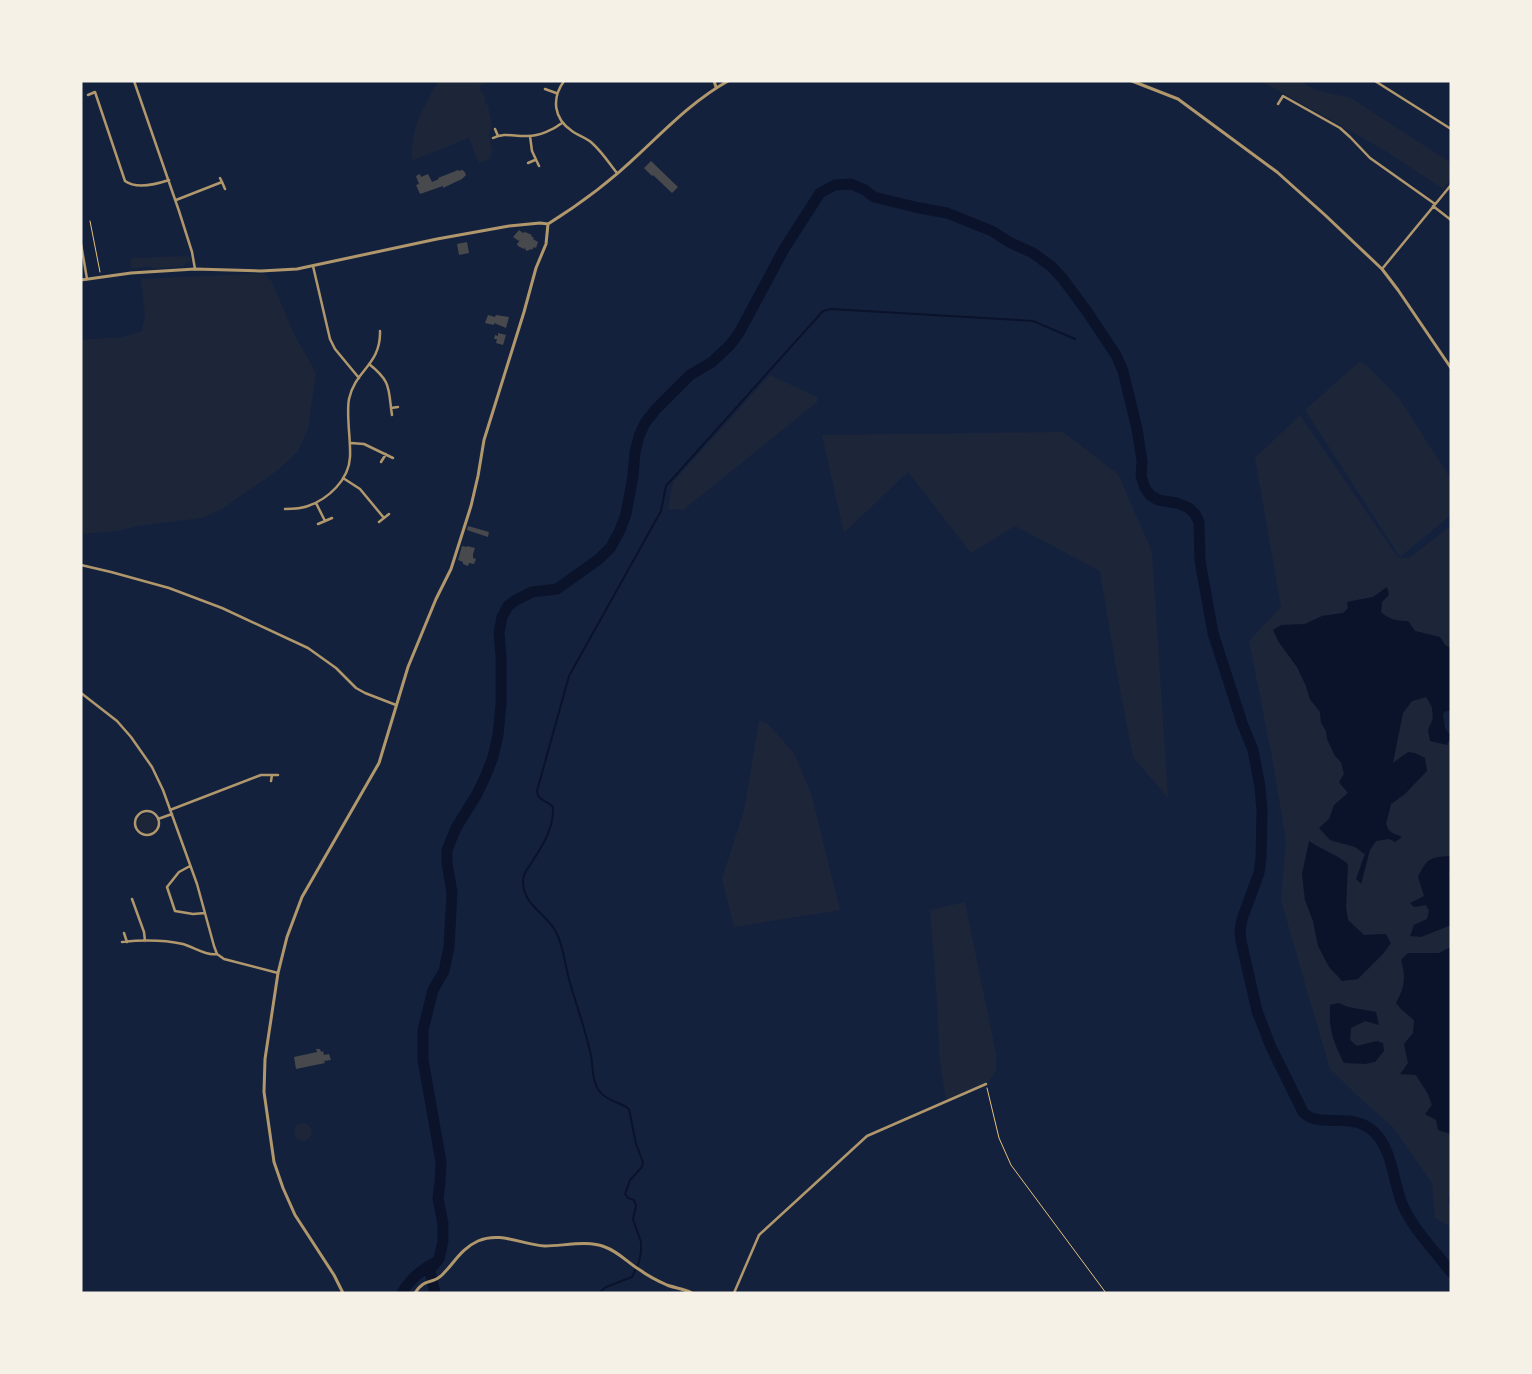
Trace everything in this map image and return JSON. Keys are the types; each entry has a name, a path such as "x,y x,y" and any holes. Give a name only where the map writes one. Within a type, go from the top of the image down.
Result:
{"street":[{"path":"134,81 176,200 192,252 194,269"},
{"path":"564,81 556,93 556,104 562,123 592,142 617,173"},
{"path":"714,81 716,87"},
{"path":"81,280 131,273 194,269 286,270 509,226 548,224 617,173 678,117 716,87 728,81"},
{"path":"1132,81 1178,99 1277,172 1382,269 1451,368"},
{"path":"1375,81 1451,129"},
{"path":"545,89 556,93"},
{"path":"88,94 95,92 125,181 135,185 169,180"},
{"path":"1278,94 1340,128 1370,158 1434,205 1451,220"},
{"path":"1278,104 1283,96"},
{"path":"493,138 506,134 530,136 556,128 562,123"},
{"path":"495,129 498,136"},
{"path":"530,136 532,151 538,166"},
{"path":"528,163 535,160"},
{"path":"220,178 225,189"},
{"path":"176,200 222,182"},
{"path":"1382,269 1451,185"},
{"path":"343,1293 334,1275 295,1215 274,1162 264,1092 265,1059 278,973 287,937 302,897 376,770 385,747 408,667 436,599 451,569 471,506 484,440 524,312 534,273 546,244 548,224"},
{"path":"81,244 87,279"},
{"path":"313,266 330,339 335,350 359,378"},
{"path":"285,509 306,507 316,503 326,497 343,478 350,460 349,399 353,387 378,352 380,331"},
{"path":"370,364 386,382 392,415"},
{"path":"391,408 398,407"},
{"path":"351,443 364,444 393,458"},
{"path":"381,462 386,454"},
{"path":"343,478 360,489 384,518"},
{"path":"316,503 325,521"},
{"path":"379,522 389,514"},
{"path":"318,524 332,518"},
{"path":"81,565 169,588 240,616 308,648 330,663 356,688 396,705"},
{"path":"81,693 112,716 132,737 152,767 172,814 217,954 224,959 278,973"},
{"path":"170,810 261,775 278,776"},
{"path":"271,781 272,775"},
{"path":"150,812 158,819 158,826 155,832 150,835 140,834 136,829 136,818 139,814 150,812"},
{"path":"158,819 172,814"},
{"path":"190,866 179,872 167,887 175,911 193,914 205,913"},
{"path":"132,900 144,932 144,942"},
{"path":"124,934 127,942"},
{"path":"122,942 180,943 210,954 217,954"},
{"path":"734,1293 759,1235 867,1136 986,1084"},
{"path":"415,1293 426,1281 442,1276 465,1249 476,1241 487,1237 516,1239 542,1246 595,1244 606,1247 618,1253 640,1270 668,1285 692,1293"}],"path":[{"path":"90,221 101,277"},
{"path":"986,1084 999,1138 1011,1165 1106,1293"}],"shaded area":[{"path":"439,81 488,81 479,87 485,98 485,104 488,105 492,126 489,135 492,152 489,159 479,163 469,138 413,160 412,148 417,124 426,103"},
{"path":"1261,81 1301,81 1315,90 1351,98 1451,163 1451,179 1443,189 1384,150"},
{"path":"188,256 191,260 183,266 153,269 149,266 131,269 131,258"},
{"path":"264,274 272,282 294,334 316,373 308,429 298,451 278,470 222,509 202,518 137,526 117,531 81,534 81,340 123,337 142,331 145,315 141,279"},
{"path":"1359,362 1365,364 1398,397 1451,479 1451,515 1400,557 1305,410"},
{"path":"770,375 817,397 817,402 683,510 668,509 673,482"},
{"path":"1300,415 1398,558 1409,558 1451,526 1451,648 1445,645 1440,637 1415,631 1408,621 1400,621 1387,616 1381,612 1382,602 1373,597 1347,602 1348,608 1343,613 1322,616 1305,624 1281,625 1278,641 1297,667 1310,700 1320,712 1321,723 1326,731 1327,739 1335,756 1341,762 1344,774 1339,783 1348,793 1337,804 1331,814 1330,840 1355,847 1365,855 1360,865 1361,883 1370,850 1376,841 1401,836 1392,833 1386,824 1391,804 1405,794 1392,764 1403,713 1412,701 1426,697 1433,713 1428,730 1447,745 1451,738 1451,859 1450,856 1424,896 1414,907 1426,905 1429,911 1427,919 1414,925 1421,937 1451,925 1451,947 1439,953 1408,953 1401,960 1404,982 1396,1003 1414,1020 1413,1033 1404,1044 1408,1063 1428,1094 1436,1120 1450,1134 1451,1132 1451,1195 1447,1200 1449,1204 1451,1203 1451,1227 1435,1218 1432,1183 1393,1127 1330,1069 1281,900 1286,839 1249,641 1281,607 1255,458","holes":["1310,841 1323,850 1338,856 1348,920 1364,935 1386,934 1318,946 1313,921 1305,900 1302,874","1338,1003 1348,1007 1376,1012 1365,1021 1351,1027 1350,1040 1357,1046 1377,1041 1354,1063 1344,1063 1333,1038 1329,1022"]},
{"path":"1063,432 1118,474 1152,552 1168,798 1133,757 1100,571 1015,526 971,553 908,472 844,533 822,435"},
{"path":"1387,587 1389,595 1382,602 1381,612 1393,620 1408,621 1415,631 1440,637 1445,645 1451,648 1451,710 1444,712 1443,716 1445,728 1451,736 1447,745 1430,741 1428,730 1433,719 1432,707 1426,697 1412,701 1403,713 1393,763 1408,752 1415,753 1425,758 1427,771 1405,794 1391,804 1386,824 1392,833 1402,837 1395,842 1389,839 1376,841 1370,850 1361,884 1356,879 1365,854 1355,847 1330,840 1319,828 1329,819 1334,805 1348,793 1339,782 1344,774 1341,762 1335,756 1327,739 1326,731 1321,723 1320,712 1310,699 1297,667 1278,641 1273,630 1281,625 1305,624 1322,616 1343,613 1348,608 1347,602 1373,597"},
{"path":"759,721 767,723 794,753 811,793 840,910 734,927 722,878 744,811"},
{"path":"147,814 154,817 157,824 154,831 147,834 140,831 137,824 140,817"},
{"path":"1309,841 1348,864 1346,908 1348,920 1364,935 1386,934 1391,943 1383,954 1358,979 1342,981 1329,967 1318,946 1313,921 1305,900 1302,874"},
{"path":"1450,856 1451,925 1421,937 1410,936 1414,925 1427,919 1429,911 1426,905 1414,907 1410,903 1424,896 1418,877 1424,866 1433,858"},
{"path":"965,902 996,1054 996,1071 989,1081 946,1100 940,1062 930,910"},
{"path":"1451,947 1450,1134 1438,1130 1436,1120 1425,1114 1432,1105 1428,1094 1416,1075 1400,1074 1408,1063 1404,1044 1413,1033 1414,1020 1396,1003 1404,982 1401,960 1408,953 1439,953"},
{"path":"1338,1003 1348,1007 1376,1012 1379,1025 1365,1021 1351,1028 1350,1040 1357,1046 1377,1041 1383,1043 1384,1051 1375,1062 1365,1064 1344,1063 1334,1042 1330,1022 1330,1005"},
{"path":"303,1123 309,1126 312,1132 309,1138 303,1141 297,1138 294,1132 297,1126"}],"building":[{"path":"651,161 678,187 672,193 644,168"},
{"path":"458,170 464,171 466,175 462,179 443,188 443,186 420,194 416,185 419,184 416,176 420,174 421,177 428,174 432,182"},
{"path":"519,230 532,235 533,239 538,242 536,248 534,247 532,250 527,251 525,247 524,249 518,246 517,244 521,239 519,241 513,237"},
{"path":"467,242 469,253 459,255 457,244"},
{"path":"488,315 509,317 506,328 494,323 494,325 485,323"},
{"path":"498,333 506,335 503,345 496,343 497,339 494,339 495,335 498,336"},
{"path":"468,526 489,532 488,537 467,530"},
{"path":"462,546 475,548 473,558 476,559 474,564 469,563 468,566 458,560"},
{"path":"316,1049 320,1049 321,1052 323,1051 324,1055 329,1054 331,1060 296,1069 294,1057 317,1052"}],"waterway":[{"path":"435,1293 430,1272 439,1259 443,1241 443,1224 438,1198 441,1162 423,1060 423,1030 433,990 444,971 449,947 452,892 447,863 447,850 456,828 477,794 486,775 493,757 498,735 501,705 499,633 502,617 508,606 516,600 532,592 557,589 599,559 611,547 626,514 635,452 645,423 656,409 690,375 712,362 730,345 739,333 784,249 820,193 835,185 851,184 865,190 874,197 947,213 992,231 1009,242 1033,253 1052,267 1063,279 1116,355 1123,371 1137,429 1142,461 1141,476 1145,488 1150,495 1158,500 1177,503 1189,508 1199,522 1200,561 1213,633 1242,723 1253,750 1260,787 1262,811 1261,858 1259,873 1242,919 1240,931 1257,1011 1271,1047 1303,1112 1318,1120 1356,1122 1374,1132 1380,1139 1389,1157 1403,1206 1419,1232 1451,1272"},
{"path":"599,1293 606,1287 632,1277 639,1262 641,1242 633,1219 636,1206 634,1200 628,1198 625,1194 630,1180 642,1167 643,1162 636,1144 629,1109 603,1095 597,1088 589,1047 559,938 552,926 527,897 523,882 525,874 544,843 552,822 553,807 540,799 537,791 569,676 661,511 666,486 823,311 831,309 1033,321 1075,339"},
{"path":"402,1293 416,1276 434,1263"}]}
